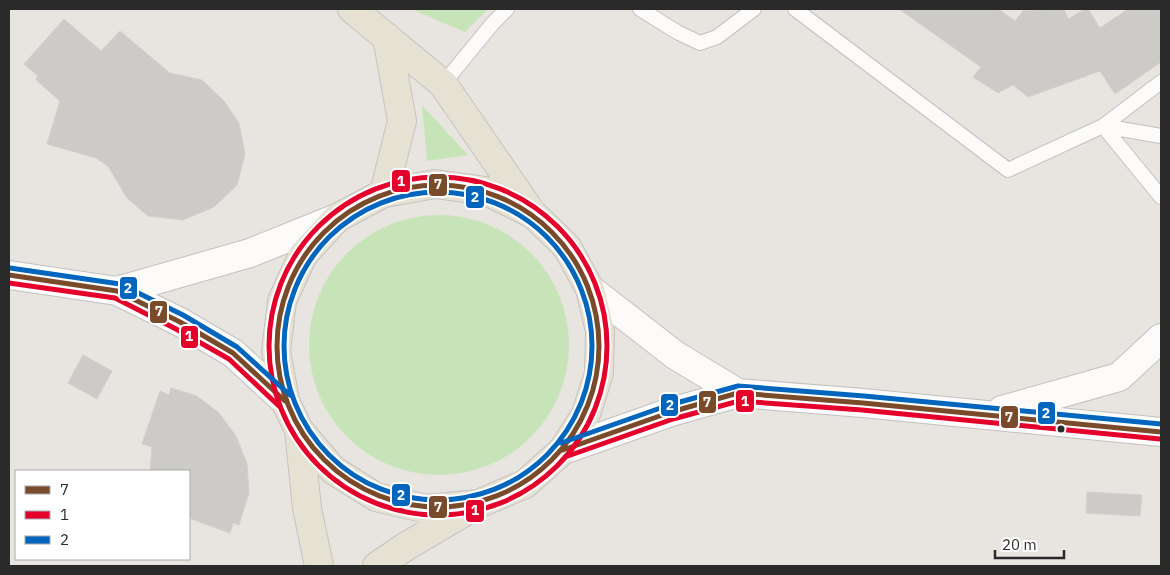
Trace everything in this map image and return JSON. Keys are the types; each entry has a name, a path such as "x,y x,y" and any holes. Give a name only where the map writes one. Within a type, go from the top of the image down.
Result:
{"main road":[{"path":"352,9 443,84 533,214 567,247 590,289 600,331 598,374 586,414 563,450 525,484 478,504 405,547 377,566"},
{"path":"384,193 402,121 387,37"},
{"path":"117,291 250,253 337,218 384,193 435,184 486,191 533,214"},
{"path":"337,218 303,256 282,301 276,351 285,401 299,430 333,470 376,496 427,508 478,504"},
{"path":"9,275 117,291 180,322 233,352 285,401"},
{"path":"590,289 675,355 738,393"},
{"path":"986,414 1119,377 1161,338"},
{"path":"563,450 671,412 738,393 986,414 1161,432"},
{"path":"299,430 307,508 319,566"}],"lane":[{"path":"443,84 493,23 507,9"},
{"path":"640,9 677,32 700,43 717,37 754,9"},
{"path":"795,9 1008,170 1103,126 1161,82"},
{"path":"1103,126 1161,136"},
{"path":"1103,126 1161,198"}],"green space":[{"path":"411,9 488,9 465,32"},
{"path":"422,105 468,155 427,161"},
{"path":"439,215 464,218 489,225 511,237 531,253 547,273 559,295 566,320 569,345 566,370 559,395 547,417 531,437 511,453 489,465 464,472 439,475 414,472 389,465 367,453 347,437 331,417 319,395 312,370 309,345 312,320 319,295 331,273 347,253 367,237 389,225 414,218"}],"building":[{"path":"899,9 998,9 1015,21 1023,11 1064,9 1068,19 1088,9 1100,28 1128,9 1161,9 1161,62 1115,94 1100,71 1028,97 1013,85 998,93 973,77 981,67"},
{"path":"64,19 101,51 120,31 170,73 202,80 224,101 239,123 245,154 237,185 214,207 183,220 148,216 127,198 108,166 96,158 47,144 60,101 36,80 38,76 24,64"},
{"path":"83,355 112,371 97,399 68,383"},
{"path":"171,388 197,396 219,413 236,436 247,464 249,493 239,525 233,523 230,533 190,518 190,470 150,470 152,447 142,444 160,391 169,395"},
{"path":"1087,492 1142,495 1140,516 1086,513"}],"transit line":[{"name":"1","path":"438,177 471,180 487,184 518,197 545,215 569,239 587,266 600,297 604,313 607,346 604,379 600,395 587,426 569,453 545,477 518,495 487,508 471,512 438,515 405,512 389,508 358,495 331,477 307,453 289,426 276,395 272,379 269,346 272,313 276,297 289,266 307,239 331,215 358,197 389,184 405,180 438,177"},
{"name":"7","path":"422,185 454,185 485,192 514,204 540,221 563,244 572,256 587,284 599,330 599,346 599,362 587,408 572,436 540,471 514,488 485,500 454,507 422,507 391,500 362,488 336,471 313,448 296,422 284,393 277,362 277,330 284,299 296,270 313,244 336,221 362,204 391,192 422,185"},
{"name":"2","path":"438,192 468,195 497,204 511,210 547,237 574,273 580,287 589,316 592,346 589,376 580,405 574,419 547,455 511,482 497,488 468,497 438,500 408,497 379,488 365,482 329,455 302,419 296,405 287,376 284,346 287,316 296,287 302,273 329,237 365,210 379,204 408,195 438,192"},
{"name":"2","path":"10,268 120,284 183,315 237,347 290,395"},
{"name":"7","path":"9,275 117,291 180,322 233,353 285,401"},
{"name":"1","path":"9,283 115,298 229,359 280,407"},
{"name":"2","path":"561,443 669,405 738,386 1161,424"},
{"name":"7","path":"563,450 671,412 738,393 863,403 1161,432"},
{"name":"1","path":"565,457 673,419 739,401 862,410 1160,439"}]}
